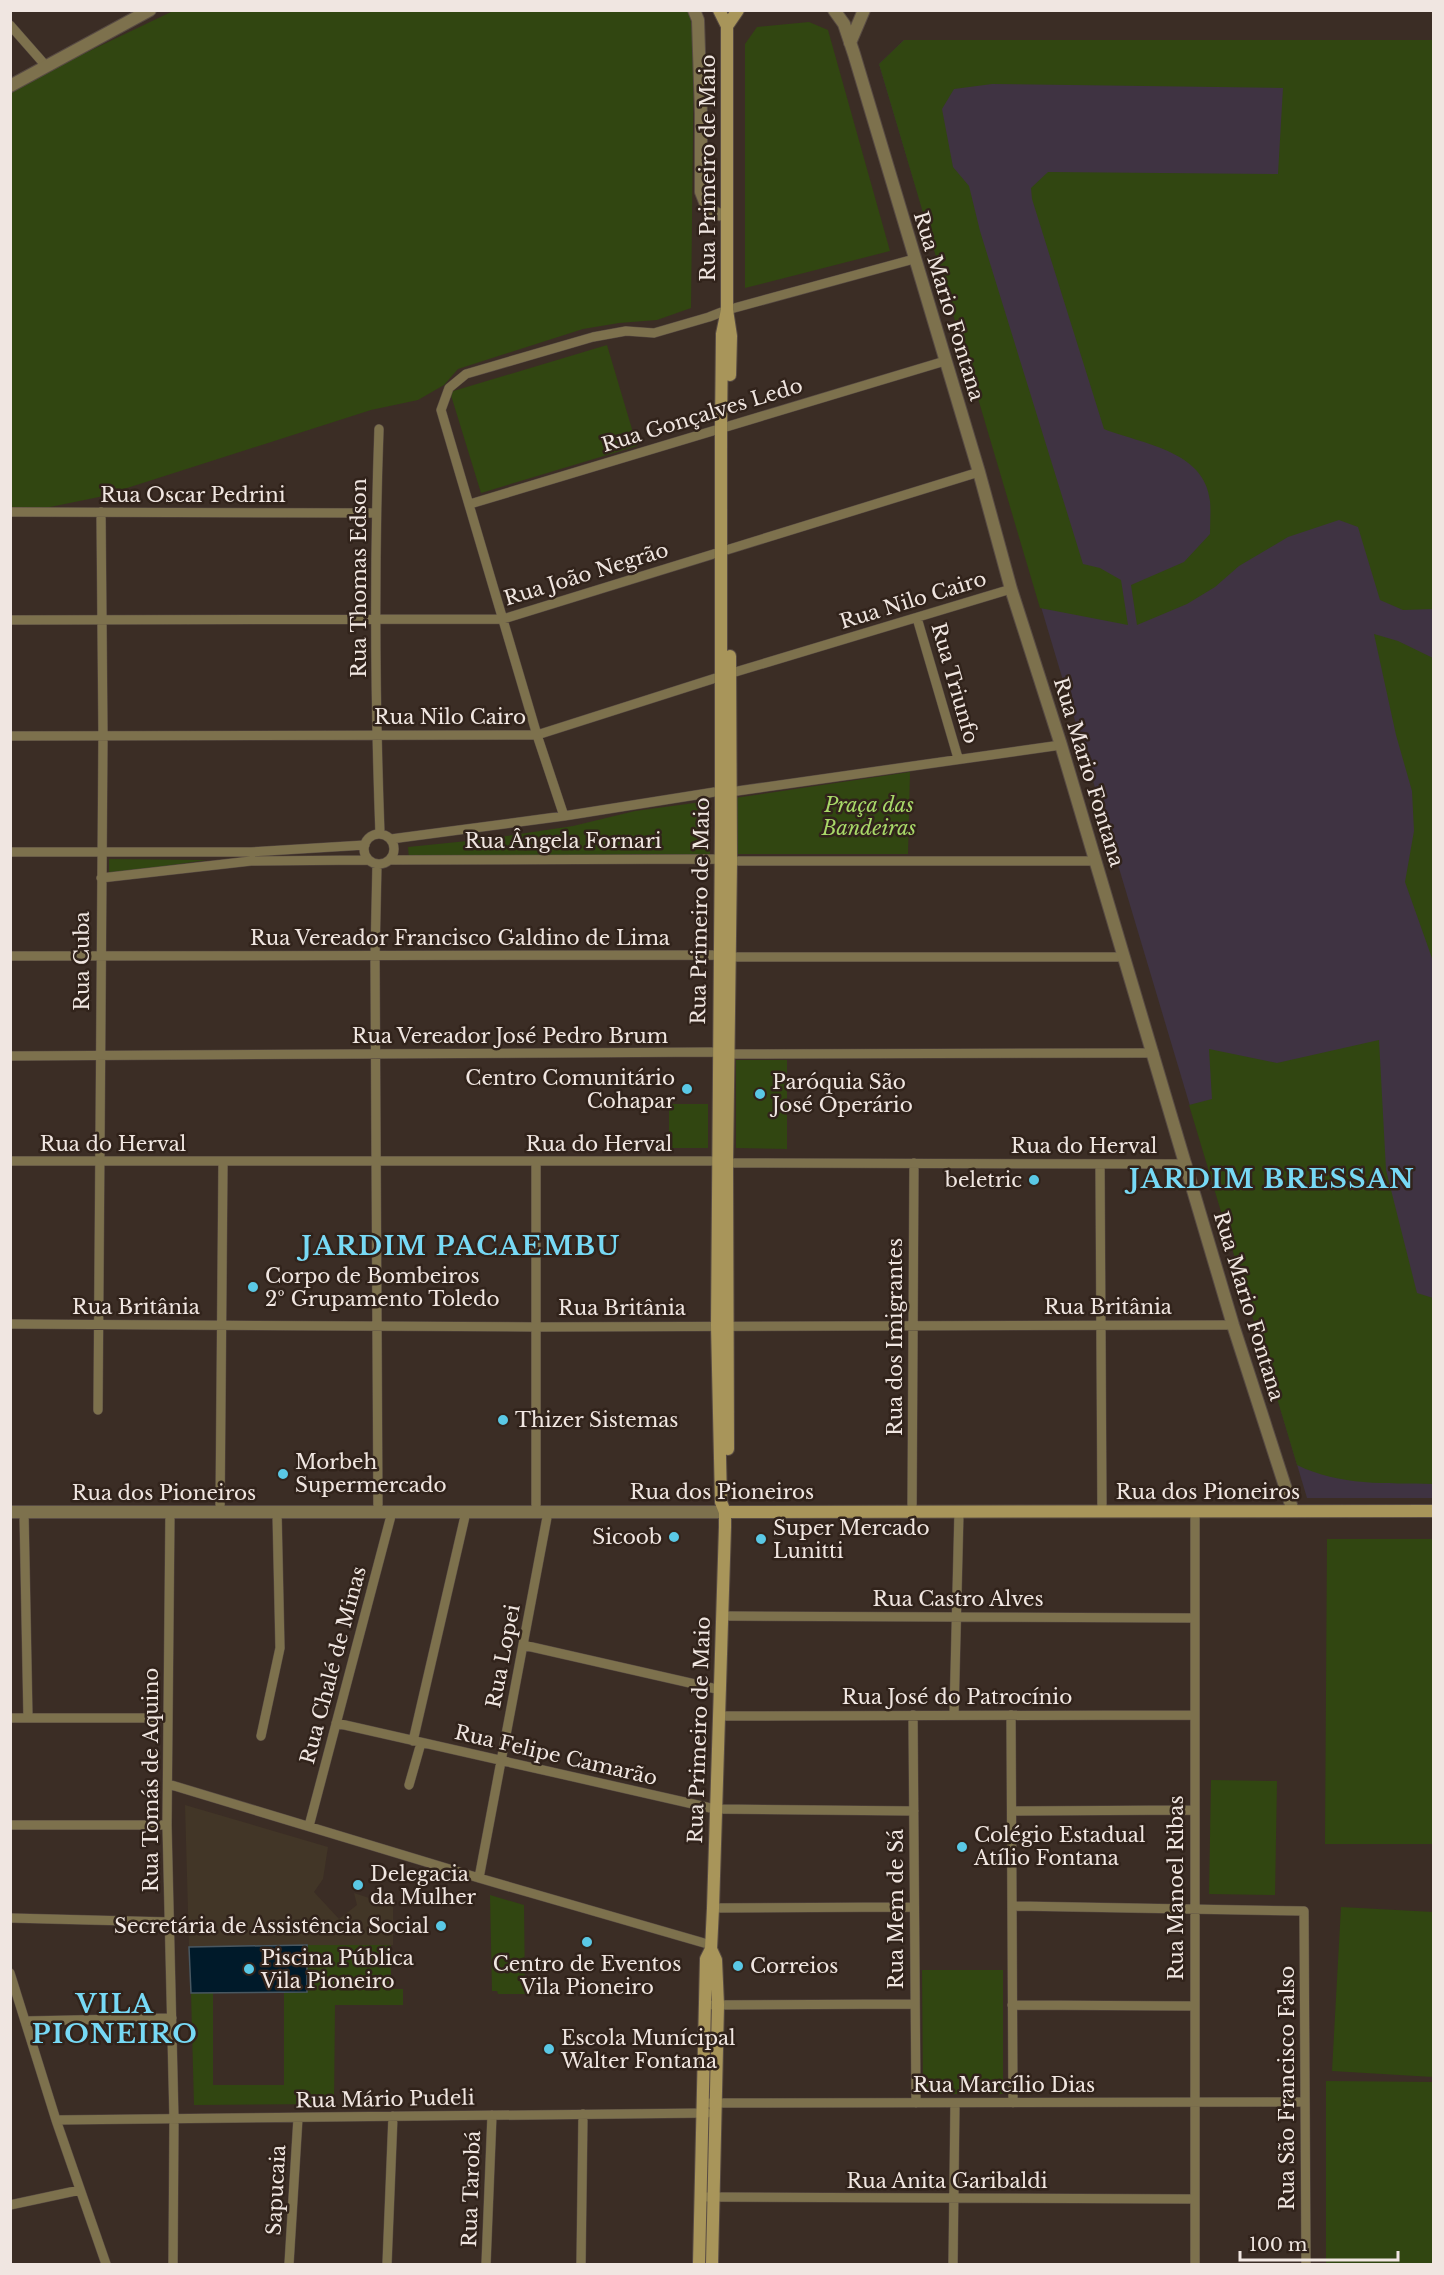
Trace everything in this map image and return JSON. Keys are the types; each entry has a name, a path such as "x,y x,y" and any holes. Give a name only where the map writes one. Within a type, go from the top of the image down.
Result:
{"main road":[{"name":"Rua Primeiro de Maio","path":"699,2265 700,2196 708,2108 712,2005 706,1959 711,1947 713,1908 721,1690 724,1512 721,1502 726,550 722,334 727,310 727,26 719,10"},
{"name":"Rua Primeiro de Maio","path":"727,26 738,10"},
{"name":"Rua dos Pioneiros","path":"724,1512 1434,1511"},
{"name":"Rua Primeiro de Maio","path":"708,2108 714,2197 712,2265"}],"street":[{"path":"694,10 698,20 701,192 708,207 717,214 727,215"},
{"name":"Rua Mario Fontana","path":"834,10 844,24 850,43 979,472 1011,589 1061,745 1154,1053 1233,1325 1293,1511"},
{"path":"850,43 864,10"},
{"path":"10,86 149,11"},
{"path":"10,25 46,66"},
{"path":"564,816 537,735 441,410 449,388 466,374 593,337 626,331 654,333 727,310 914,259"},
{"name":"Rua Gonçalves Ledo","path":"470,504 945,361"},
{"name":"Rua Thomas Edson","path":"379,429 376,513 376,735 380,834"},
{"name":"Rua João Negrão","path":"10,620 503,620 979,472"},
{"name":"Rua Oscar Pedrini","path":"10,512 376,513"},
{"name":"Rua Cuba","path":"98,1410 102,852 101,512"},
{"name":"Rua Nilo Cairo","path":"10,736 537,735 1011,589"},
{"name":"Rua Triunfo","path":"917,618 958,758"},
{"path":"378,1512 373,862 364,850 371,837 380,834 391,839 564,816 725,791 1061,745"},
{"path":"10,852 102,852 382,864 390,860 394,852 391,839"},
{"path":"101,878 251,857 365,845"},
{"name":"Rua Ângela Fornari","path":"390,860 1096,861"},
{"name":"Rua Vereador Francisco Galdino de Lima","path":"10,956 1125,957"},
{"name":"Rua Vereador José Pedro Brum","path":"10,1056 1154,1053"},
{"name":"Rua do Herval","path":"10,1161 1186,1164"},
{"path":"220,1512 223,1162"},
{"name":"Rua Lopei","path":"478,1878 523,1645 542,1512 536,1327 536,1162"},
{"name":"Rua dos Imigrantes","path":"912,1512 914,1163"},
{"path":"1100,1164 1102,1512"},
{"name":"Rua Britânia","path":"10,1324 536,1327 1233,1325"},
{"name":"Rua Manoel Ribas","path":"1195,2265 1194,1618 1196,1511"},
{"name":"Rua dos Pioneiros","path":"10,1512 724,1512"},
{"path":"24,1512 28,1718"},
{"name":"Rua Tomás de Aquino","path":"170,1512 167,1825 174,2119 173,2265"},
{"path":"261,1736 280,1648 277,1512"},
{"name":"Rua Chalé de Minas","path":"309,1826 392,1512"},
{"path":"409,1785 466,1512"},
{"path":"954,1715 959,1512"},
{"name":"Rua Castro Alves","path":"723,1616 1194,1618"},
{"path":"523,1645 721,1690"},
{"name":"Rua Mem de Sá","path":"913,1715 916,2103"},
{"path":"1011,1715 1013,2103"},
{"name":"Rua José do Patrocínio","path":"720,1716 1194,1715"},
{"path":"10,1718 168,1718"},
{"name":"Rua Felipe Camarão","path":"336,1723 716,1809 914,1811"},
{"path":"168,1784 711,1947"},
{"path":"1012,1811 1194,1810"},
{"path":"10,1825 167,1825"},
{"path":"1012,1906 1194,1909"},
{"path":"713,1908 914,1907"},
{"name":"Rua São Francisco Falso","path":"1194,1909 1304,1911 1306,2265"},
{"path":"10,1918 169,1922"},
{"path":"10,1973 56,2120 106,2265"},
{"path":"712,2005 915,2004"},
{"path":"1012,2005 1195,2006"},
{"path":"26,2021 172,2018"},
{"name":"Rua Marcílio Dias","path":"708,2108 916,2103 1305,2102"},
{"path":"953,2265 955,2103"},
{"name":"Rua Mário Pudeli","path":"56,2120 583,2114 708,2108"},
{"path":"581,2265 583,2114"},
{"name":"Rua Tarobá","path":"486,2265 492,2115"},
{"path":"387,2265 393,2116"},
{"name":"Sapucaia","path":"289,2265 298,2118"},
{"path":"10,2205 80,2190"},
{"name":"Rua Anita Garibaldi","path":"700,2196 1194,2199"}],"shaded area":[{"path":"904,40 1433,40 1433,1498 1307,1498 879,64"},
{"path":"185,1805 328,1847 323,1879 314,1892 339,1919 357,1905 354,1893 393,1906 393,1945 189,1947"}],"green space":[{"path":"173,11 687,11 690,15 694,44 691,308 657,320 583,329 458,369 444,385 418,400 371,410 99,497 11,515 10,89"},
{"path":"809,22 828,30 890,251 745,288 745,44 757,27"},
{"path":"904,40 1433,40 1433,609 1403,610 1380,600 1358,527 1339,520 1288,537 1239,566 1215,587 1187,604 1137,625 1131,585 1184,562 1210,534 1210,501 1206,484 1197,470 1184,460 1152,445 1104,429 1032,199 1031,188 1048,172 1278,174 1283,88 992,84 954,89 942,109 953,167 969,186 980,231 1083,564 1100,568 1121,580 1128,625 1040,608 879,64"},
{"path":"607,345 637,446 481,493 450,392"},
{"path":"1374,634 1398,641 1433,658 1433,961 1405,882 1414,831 1412,791 1396,735"},
{"name":"Praça das Bandeiras","path":"910,772 908,854 734,854 735,798"},
{"path":"709,801 710,855 636,854 573,858 409,859 408,847 487,839 573,826 635,811"},
{"path":"109,859 207,860 109,874"},
{"path":"1379,1040 1386,1170 1417,1293 1433,1298 1433,1484 1347,1480 1313,1472 1297,1465 1189,1105 1212,1099 1209,1049 1277,1063"},
{"path":"736,1060 787,1060 787,1149 736,1148"},
{"path":"669,1104 708,1104 708,1148 669,1148"},
{"path":"1327,1539 1433,1539 1433,1844 1325,1844"},
{"path":"1211,1780 1277,1781 1275,1895 1209,1894"},
{"path":"490,1895 524,1905 525,1994 498,1994 497,1991 492,1991"},
{"path":"1341,1907 1433,1912 1433,2077 1332,2071"},
{"path":"307,1945 391,1945 391,1989 403,1989 403,2005 335,2005 334,2104 194,2105 191,1993 213,1992 213,2085 284,2085 284,1992 307,1992"},
{"path":"922,1970 1003,1970 1003,2094 923,2094"},
{"path":"1326,2081 1433,2082 1433,2264 1326,2264"}],"water":[{"name":"Piscina Pública Vila Pioneiro","path":"307,1945 307,1992 191,1993 189,1947"}],"place":[{"name":"Centro Comunitário Cohapar","path":"687,1089"},
{"name":"Paróquia São José Operário","path":"760,1094"},
{"name":"beletric","path":"1034,1180"},
{"name":"Corpo de Bombeiros 2º Grupamento Toledo","path":"253,1287"},
{"name":"Thizer Sistemas","path":"503,1420"},
{"name":"Morbeh Supermercado","path":"283,1474"},
{"name":"Sicoob","path":"674,1537"},
{"name":"Super Mercado Lunitti","path":"761,1539"},
{"name":"Colégio Estadual Atílio Fontana","path":"962,1847"},
{"name":"Delegacia da Mulher","path":"358,1885"},
{"name":"Secretária de Assistência Social","path":"441,1926"},
{"name":"Centro de Eventos Vila Pioneiro","path":"587,1942"},
{"name":"Correios","path":"738,1966"},
{"name":"Piscina Pública Vila Pioneiro","path":"249,1969"},
{"name":"Escola Munícipal Walter Fontana","path":"549,2049"}],"district":[{"name":"JARDIM BRESSAN","path":"1272,1179"},
{"name":"JARDIM PACAEMBU","path":"461,1246"},
{"name":"VILA PIONEIRO","path":"115,2019"}]}
